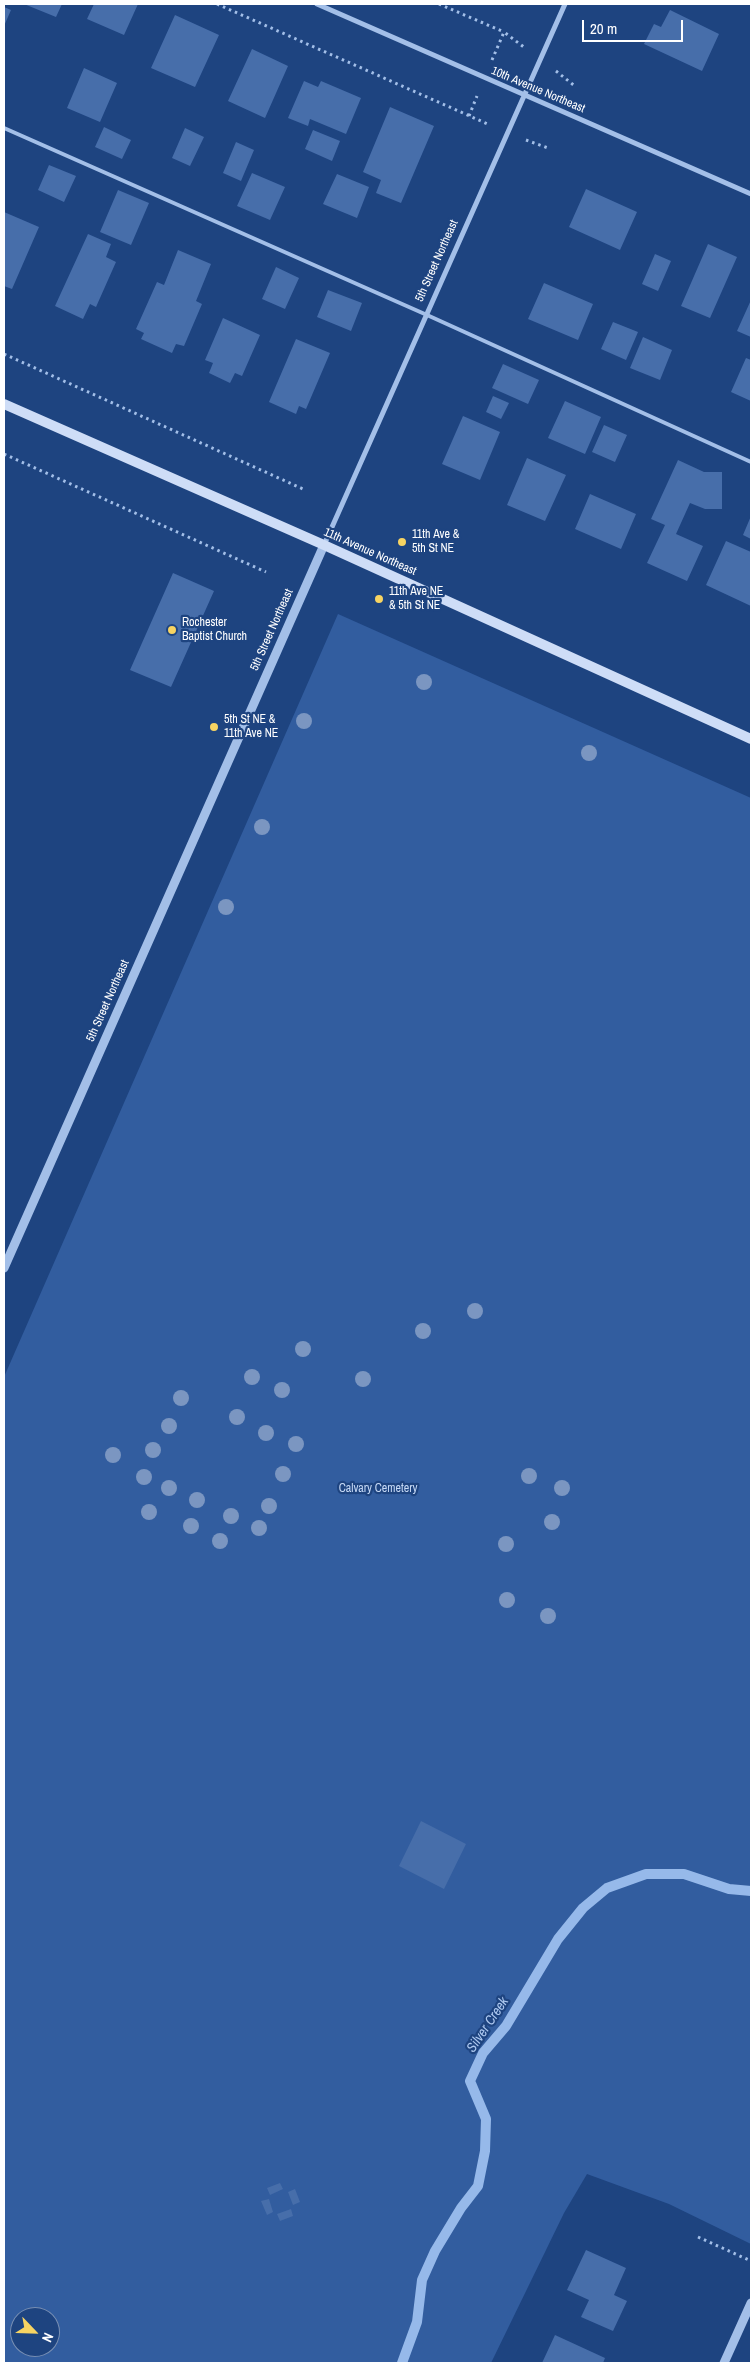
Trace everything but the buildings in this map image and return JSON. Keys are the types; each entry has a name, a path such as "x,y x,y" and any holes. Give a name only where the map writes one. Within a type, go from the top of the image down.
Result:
{"main road":[{"name":"11th Avenue Northeast","path":"4,404 324,545 751,739"}],"street":[{"name":"10th Avenue Northeast","path":"318,4 751,194"},
{"name":"5th Street Northeast","path":"4,1268 565,4"},
{"path":"724,2363 751,2303"}],"lane":[{"path":"4,128 427,315 751,462"}],"path":[{"path":"216,4 469,116"},
{"path":"439,4 504,32"},
{"path":"4,354 303,488"},
{"path":"4,454 266,572"},
{"path":"698,2237 751,2261"}],"green space":[{"name":"Calvary Cemetery","path":"338,614 751,798 751,2244 669,2204 587,2174 564,2213 491,2363 4,2363 4,1377"}],"waterway":[{"name":"Silver Creek","path":"402,2363 417,2322 422,2280 435,2251 461,2208 478,2186 485,2151 486,2119 470,2081 483,2053 506,2026 558,1939 583,1908 607,1888 646,1874 684,1874 729,1889 751,1891"}],"place":[{"name":"11th Ave & 5th St NE","path":"402,542"},
{"name":"11th Ave NE & 5th St NE","path":"379,599"},
{"name":"Rochester Baptist Church","path":"172,630"},
{"name":"5th St NE & 11th Ave NE","path":"214,727"}]}
